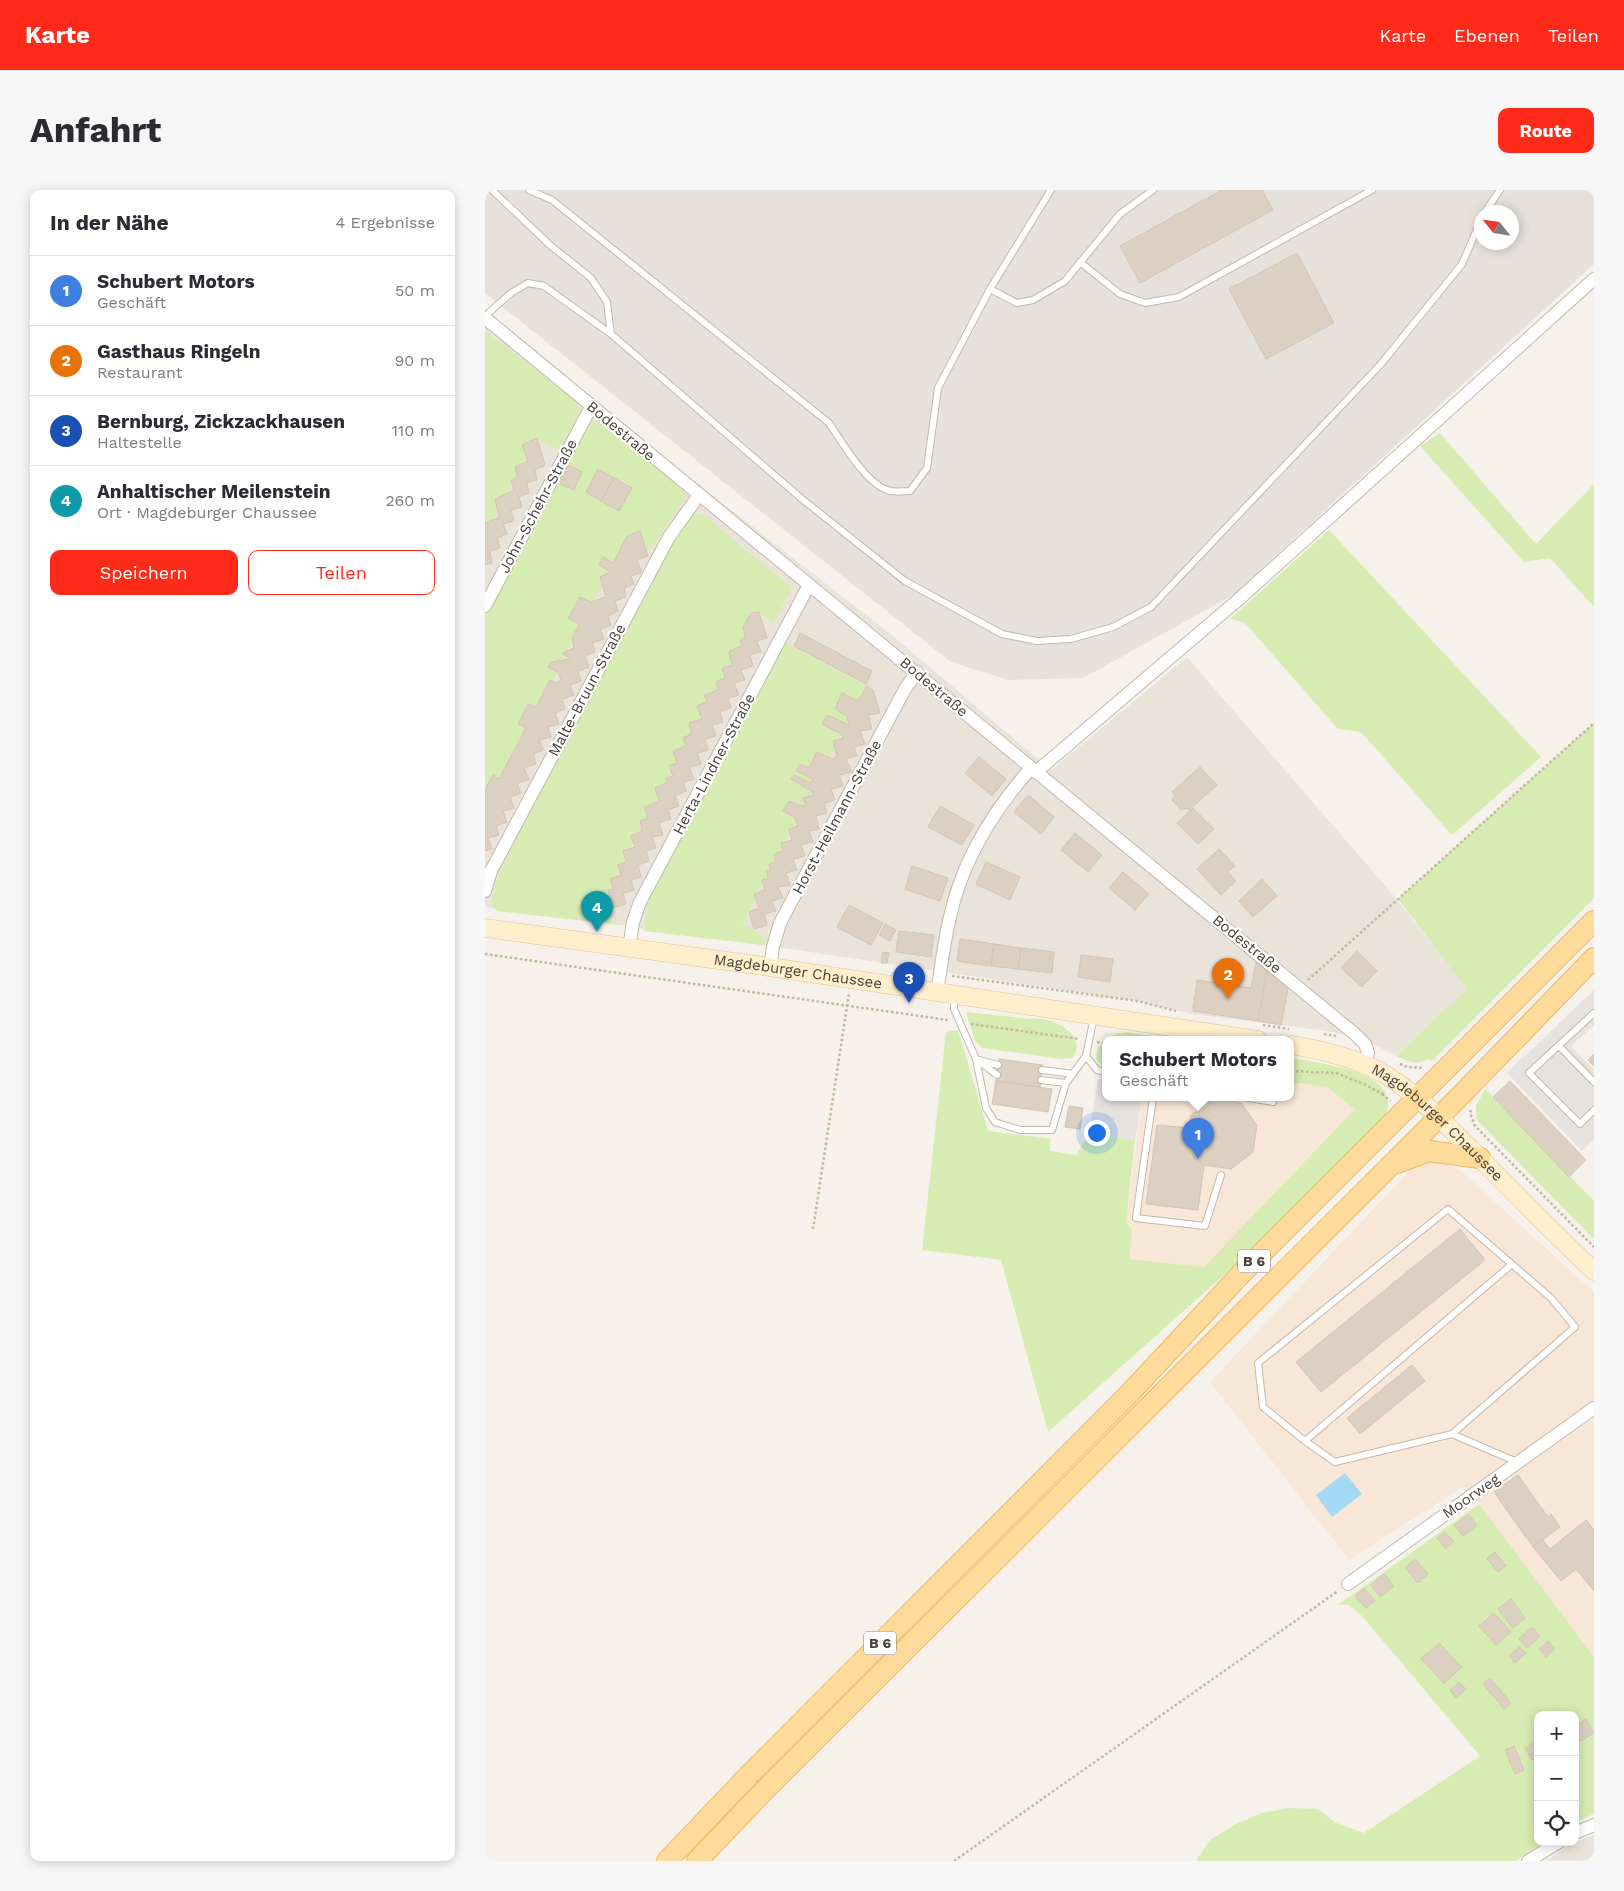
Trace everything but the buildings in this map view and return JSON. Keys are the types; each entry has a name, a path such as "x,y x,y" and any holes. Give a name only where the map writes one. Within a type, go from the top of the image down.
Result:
{"main road":[{"name":"B 6","path":"667,1861 755,1769 1141,1381 1241,1274 1594,921"},
{"name":"Magdeburger Chaussee","path":"485,928 770,967 1094,1016 1259,1032"},
{"name":"B 6","path":"697,1861 761,1794 1461,1095 1594,958"},
{"name":"Magdeburger Chaussee","path":"1294,1037 1324,1052 1397,1072 1417,1098 1439,1116 1559,1239 1594,1271"},
{"name":"B 6","path":"1388,1167 1412,1156 1429,1151 1480,1158"}],"street":[{"path":"946,994 940,974 950,916 966,866 999,807 1033,770 1245,593 1594,279"},
{"name":"Bodestraße","path":"485,317 699,495 917,672 1033,770 1299,987 1365,1044 1368,1053 1363,1064"},
{"name":"John-Schehr-Straße","path":"485,606 591,406"},
{"name":"Malte-Bruun-Straße","path":"485,891 491,871 669,537 699,495"},
{"name":"Herta-Lindner-Straße","path":"629,948 633,922 640,902 809,584"},
{"name":"Horst-Heilmann-Straße","path":"770,967 773,947 780,923 905,689 917,672"},
{"name":"Moorweg","path":"1348,1584 1594,1408"},
{"path":"1579,1831 1594,1824"},
{"path":"1528,1861 1552,1846"}],"lane":[{"path":"492,190 551,246 591,278 607,302 611,334"},
{"path":"529,190 552,200 829,424 875,483 890,491 910,491 927,468 938,388 990,289 1051,190"},
{"path":"990,289 1017,303 1033,300 1065,281 1120,214 1153,190"},
{"path":"1080,262 1119,294 1145,303 1179,297 1372,190"},
{"path":"1489,205 1499,190"},
{"path":"485,317 511,293 528,282 543,286 611,334 802,499 905,581 1002,634 1037,641 1071,639 1113,627 1151,607 1381,364 1461,264 1474,235"},
{"path":"946,994 976,1059 987,1108 995,1122 1020,1130 1052,1130 1066,1083 1086,1056 1094,1016"},
{"path":"1594,1013 1529,1073 1580,1124 1594,1110"},
{"path":"1559,1046 1594,1082"},
{"path":"1086,1056 1097,1070 1102,1071"},
{"path":"976,1059 999,1064"},
{"path":"976,1059 997,1075"},
{"path":"1042,1070 1073,1074"},
{"path":"1041,1080 1066,1083"},
{"path":"1153,1101 1136,1218 1205,1226 1221,1176"},
{"path":"1267,1101 1273,1102"},
{"path":"1447,1209 1511,1265 1551,1298 1575,1327 1452,1434 1335,1462 1305,1441 1263,1407 1258,1363 1447,1209"},
{"path":"1305,1441 1511,1265"},
{"path":"1452,1434 1518,1463"}],"path":[{"path":"1299,987 1594,723"},
{"path":"485,954 1102,1043"},
{"path":"940,974 1138,1001 1179,1012"},
{"path":"813,1229 851,979"},
{"path":"1259,1032 1286,1036"},
{"path":"1322,1034 1340,1037"},
{"path":"1392,1060 1397,1072"},
{"path":"1294,1071 1336,1073 1366,1085 1382,1094 1397,1072 1432,1067 1440,1075"},
{"path":"1461,1095 1471,1106 1470,1113 1475,1126 1594,1247"},
{"path":"954,1861 1348,1584"}],"shaded area":[{"path":"485,190 1594,190 1594,264 1233,595 1083,678 1008,680 951,662 485,293"},
{"path":"485,318 893,636 1051,770 1187,657 1389,890 1468,989 1396,1056 1368,1041 1327,1031 1192,1014 1138,1001 763,945 485,907"},
{"path":"1594,990 1594,1025 1571,1046 1594,1070 1594,1139 1582,1151 1507,1073"},
{"path":"1098,1079 1102,1080 1102,1101 1142,1101 1135,1140 1089,1133"},
{"path":"1294,1082 1327,1087 1356,1109 1204,1267 1129,1259 1132,1229 1126,1222 1142,1101 1294,1101"},
{"path":"1427,1161 1442,1162 1461,1171 1594,1292 1594,1657 1465,1486 1349,1560 1210,1382 1414,1166"},
{"path":"1594,1835 1594,1854 1586,1861 1547,1861 1568,1846 1579,1846 1579,1841"}],"green space":[{"path":"485,333 488,333 575,400 580,411 576,422 559,450 536,439 485,536"},
{"path":"597,421 681,487 685,495 679,508 650,551 627,536 485,814 485,613 576,439 588,425"},
{"path":"1440,433 1536,544 1594,484 1594,607 1550,558 1524,562 1420,446"},
{"path":"694,514 701,514 706,517 792,588 773,623 759,612 608,890 613,908 608,919 622,925 497,911 491,904 497,879 515,841 668,548 685,519"},
{"path":"1329,530 1541,757 1452,835 1361,732 1338,729 1244,622 1230,619"},
{"path":"783,642 867,686 742,924 766,938 763,945 644,931 650,894"},
{"path":"1594,723 1594,898 1432,1061 1429,1059 1413,1062 1396,1056 1467,989 1398,899"},
{"path":"966,1012 1042,1019 1055,1022 1072,1034 1077,1046 1076,1052 1072,1058 1062,1059 982,1048 975,1041"},
{"path":"958,1030 988,1131 1051,1139 1050,1151 1076,1155 1089,1133 1135,1140 1126,1222 1132,1229 1129,1259 1204,1267 1355,1109 1327,1087 1294,1082 1294,1058 1322,1063 1360,1074 1375,1082 1385,1092 1388,1105 1381,1122 1243,1258 1048,1432 1001,1260 922,1250 946,1032"},
{"path":"1127,1032 1152,1036 1112,1036"},
{"path":"1101,1045 1102,1064 1096,1060 1096,1054"},
{"path":"1485,1089 1594,1201 1594,1239 1476,1119 1476,1106"},
{"path":"1479,1504 1594,1657 1594,1814 1579,1820 1579,1711 1534,1711 1534,1846 1538,1846 1515,1861 1196,1861 1210,1840 1234,1825 1261,1813 1289,1808 1318,1809 1334,1822 1364,1833 1480,1756 1363,1617 1349,1605 1338,1605"}],"water":[{"path":"1345,1473 1362,1494 1332,1517 1316,1495"}],"place":[{"name":"Anhaltischer Meilenstein","path":"597,932"},
{"name":"Gasthaus Ringeln","path":"1228,999"},
{"name":"Bernburg, Zickzackhausen","path":"909,1003"},
{"name":"Schubert Motors","path":"1198,1159"}]}
